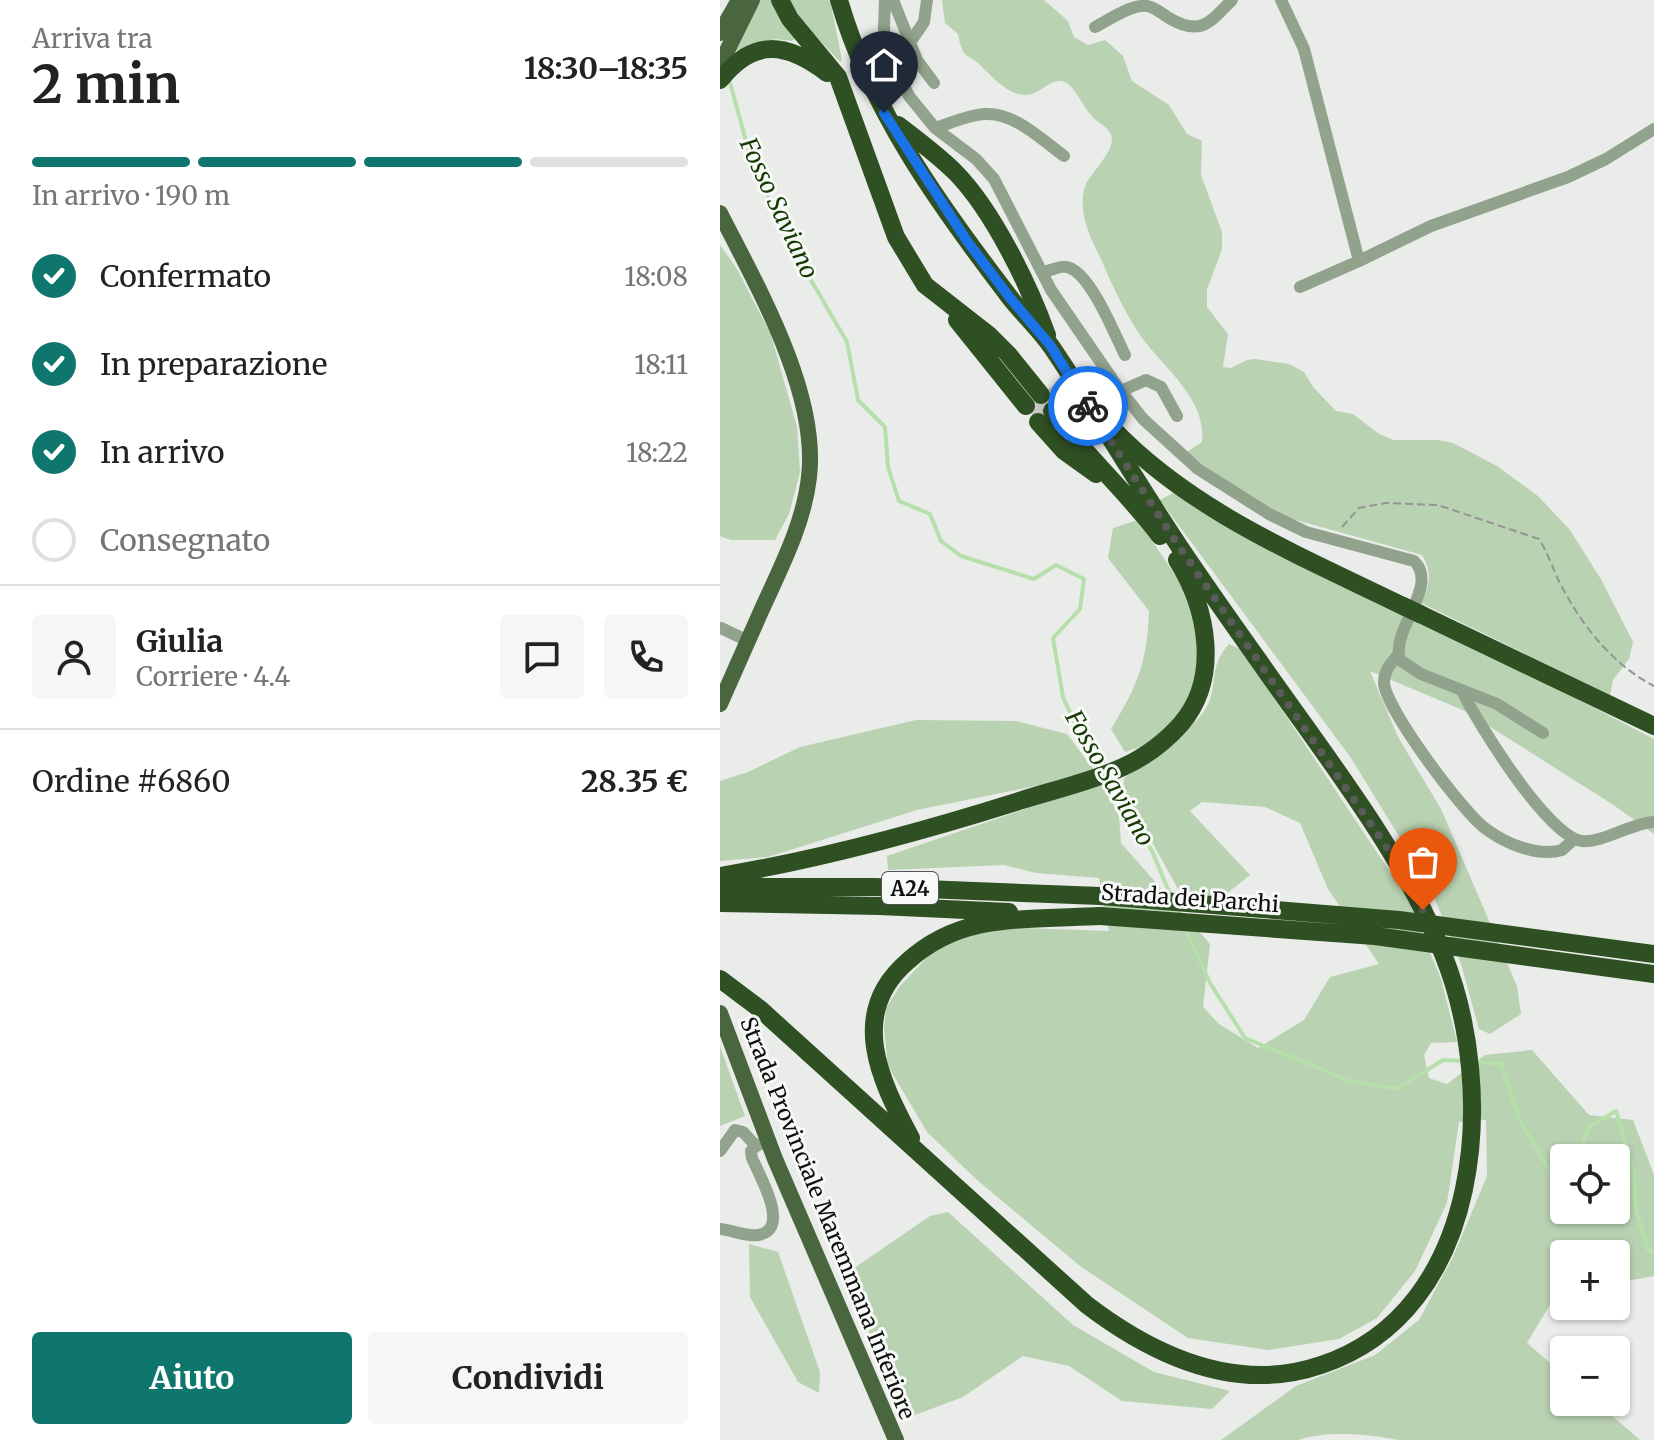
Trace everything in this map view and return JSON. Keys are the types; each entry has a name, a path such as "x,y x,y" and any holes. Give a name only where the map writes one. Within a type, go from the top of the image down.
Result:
{"highway":[{"path":"780,0 790,19 829,63 841,84 896,237 925,285 940,298 1000,371 1043,406 1180,548"},
{"path":"720,979 749,1000 1070,1291 1121,1330 1166,1354 1210,1370 1240,1375 1274,1375 1309,1369 1347,1355 1383,1333 1412,1305 1437,1265 1459,1208 1472,1122 1472,1074 1463,1017 1443,954 1399,867 1180,548 1050,345 967,241 884,113 860,63 842,5"},
{"path":"720,80 731,66 744,57 770,49 804,56 841,84"},
{"path":"884,113 954,171 973,194 1025,281 1050,345"},
{"path":"940,298 1002,334 1069,455 1128,496"},
{"path":"1074,384 1121,437 1195,497 1264,537 1654,726"},
{"path":"720,876 880,842 1108,773 1149,753 1176,729 1194,704 1205,670 1205,636 1196,600 1179,564 1128,496 1043,406"},
{"name":"Strada dei Parchi","path":"721,895 875,887 1100,896 1399,920 1654,954"},
{"name":"Strada dei Parchi","path":"721,895 1100,916 1375,936 1654,974"},
{"path":"918,1151 889,1095 876,1056 873,1035 876,1012 891,978 919,951 961,929 993,922 1100,916"}],"main road":[{"path":"720,65 739,0"},
{"path":"720,33 752,0"},
{"path":"720,213 759,288 786,352 804,415 809,449 809,478 800,517 785,559 720,704"},
{"name":"Strada Provinciale Maremmana Inferiore","path":"721,1017 762,1143 896,1440"}],"street":[{"path":"885,0 886,49 909,96 935,128 969,153 990,174 1042,272 1143,419 1198,469 1282,521 1306,532 1403,556 1419,566 1422,575 1419,591 1398,645 1398,655 1387,668 1384,680 1386,692 1410,735 1474,818 1487,830 1536,851 1562,850 1574,839"},
{"path":"893,0 917,60 934,83"},
{"path":"911,41 924,22 927,0"},
{"path":"1095,27 1143,6 1182,24 1204,26 1232,0"},
{"path":"1281,0 1304,49 1359,261"},
{"path":"935,128 981,115 999,115 1033,133 1064,156"},
{"path":"1300,287 1441,222 1568,177 1606,159 1654,129"},
{"path":"1042,272 1061,266 1073,269 1087,284 1125,355"},
{"path":"1121,391 1146,380 1161,387 1177,416"},
{"path":"721,628 748,641"},
{"path":"1398,655 1409,667 1497,704 1543,733"},
{"path":"1462,691 1527,792 1551,820 1574,839 1587,840 1654,822"},
{"path":"720,1151 735,1130 762,1143 751,1151 752,1158 772,1204 772,1223 768,1230 757,1235 720,1229"}],"path":[{"path":"1332,539 1359,508 1386,503 1438,505 1539,539 1558,579 1597,639 1618,662 1654,686"}],"green space":[{"path":"756,0 774,0 795,39 776,39 733,52"},
{"path":"788,0 830,0 840,62 802,21"},
{"path":"942,0 1044,0 1068,21 1074,37 1088,45 1105,40 1123,56 1132,81 1169,105 1187,134 1202,141 1201,175 1222,232 1222,249 1207,290 1207,307 1228,334 1223,367 1231,368 1255,359 1289,364 1304,372 1313,387 1336,411 1353,414 1379,434 1394,440 1453,443 1497,466 1538,496 1570,530 1602,581 1633,642 1629,659 1613,680 1610,695 1421,603 1429,579 1422,555 1285,517 1233,488 1187,452 1202,442 1198,411 1181,384 1134,326 1093,242 1083,213 1086,184 1109,151 1112,137 1109,131 1093,117 1065,82 1055,82 1026,95 1012,92 999,83 964,53 958,34 945,23"},
{"path":"720,245 737,269 771,335 797,427 800,472 789,514 775,540 731,540 720,536"},
{"path":"1177,491 1654,739 1654,834 1465,711 1370,671 1398,737 1441,809 1517,986 1521,1014 1490,1034 1479,1029 1461,964 1430,887 1351,758 1160,500"},
{"path":"1138,520 1184,588 1198,626 1199,660 1189,704 1147,745 1125,752 1111,729 1139,673 1146,645 1149,611 1108,558 1113,528"},
{"path":"1229,644 1242,650 1408,899 1441,979 1457,1042 1431,1043 1424,1055 1429,1078 1447,1084 1485,1055 1532,1050 1589,1115 1633,1120 1654,1175 1654,1276 1630,1280 1630,1240 1550,1240 1550,1305 1527,1343 1550,1363 1550,1416 1612,1416 1640,1440 1398,1440 1348,1434 1299,1440 1221,1440 1296,1386 1375,1355 1419,1320 1453,1257 1487,1176 1486,1120 1459,1122 1447,1203 1415,1271 1377,1318 1339,1339 1268,1350 1188,1338 1080,1266 976,1179 927,1132 888,1066 884,1029 886,1008 900,986 934,950 992,927 1109,931 1099,878 1036,873 1004,865 888,870 887,856 1055,799 1050,783 917,810 768,857 720,861 720,781 748,772 800,747 916,720 1016,721 1067,734 1102,781 1119,816 1121,843 1210,944 1203,1007 1219,1024 1258,1048 1304,1020 1330,977 1379,964 1328,889 1300,823 1265,807 1202,802 1190,811 1250,875 1219,900 1178,889 1123,790 1124,778 1180,737 1199,718 1210,700 1218,661"},
{"path":"720,1046 745,1116 720,1126"},
{"path":"948,1212 1073,1325 1154,1372 1230,1391 1212,1409 1122,1401 1069,1366 1023,1356 963,1397 899,1421 844,1275 930,1216"},
{"path":"749,1244 778,1252 820,1372 819,1393 798,1382 750,1297"}],"waterway":[{"name":"Fosso Saviano","path":"729,79 751,159 790,244 847,342 858,400 885,427 888,467 899,501 930,514 941,541 961,556 1034,579 1056,565 1084,579 1080,609 1053,638 1063,697 1087,749 1100,769"},
{"name":"Fosso Saviano","path":"1107,780 1152,851 1170,894"},
{"name":"Fosso Saviano","path":"1185,928 1210,983 1245,1038 1350,1081 1397,1089 1443,1060 1465,1061"},
{"name":"Fosso Saviano","path":"1474,1062 1501,1064 1520,1121 1550,1168"},
{"name":"Fosso Saviano","path":"1582,1144 1589,1127 1616,1111 1626,1144"},
{"name":"Fosso Saviano","path":"1630,1157 1636,1211 1648,1250 1654,1252"}],"tunnel":[{"path":"1047,390 1059,406"},
{"path":"1033,401 1045,416"}],"way so far":[{"path":"1088,406 1180,548 1388,849 1423,910"}],"route":[{"path":"884,113 967,241 1050,345 1088,406"}]}
